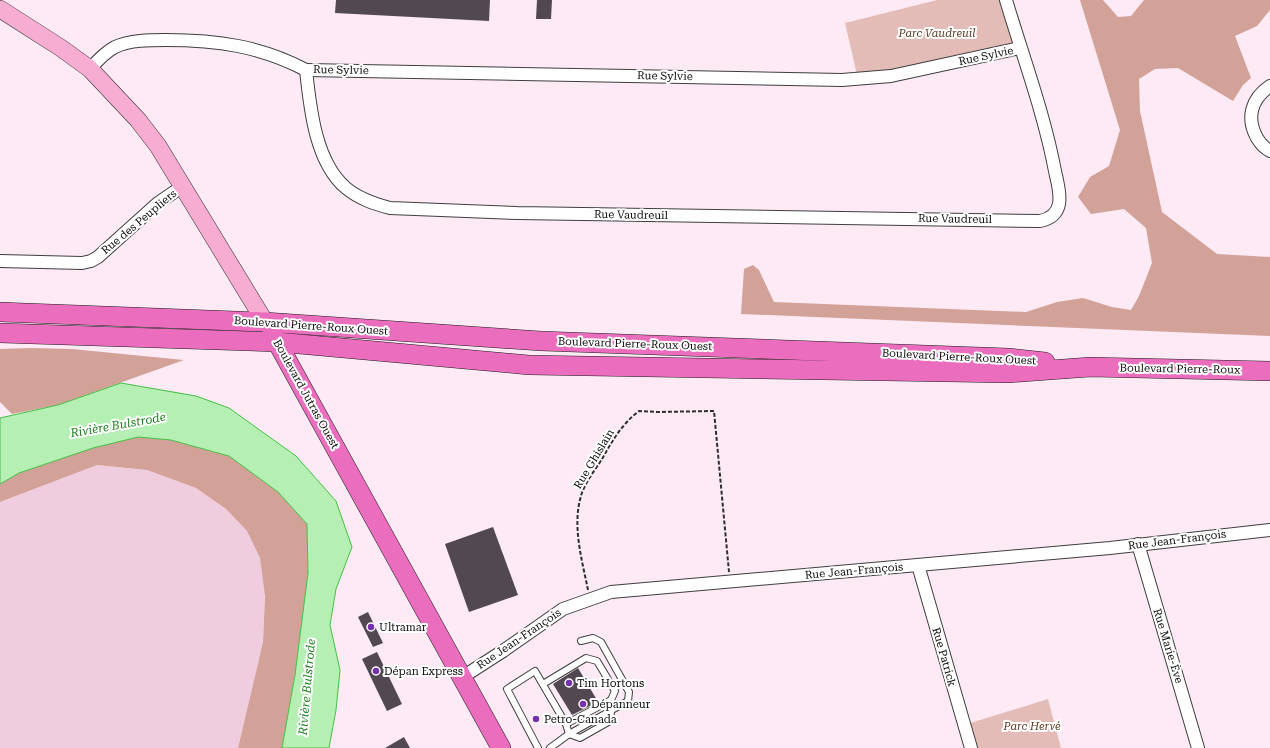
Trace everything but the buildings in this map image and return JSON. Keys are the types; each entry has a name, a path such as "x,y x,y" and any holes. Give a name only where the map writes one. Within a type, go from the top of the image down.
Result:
{"main road":[{"name":"Boulevard Jutras Ouest","path":"0,9 61,48 90,69 138,120 158,146 277,342 461,678 501,748"},
{"name":"Boulevard Pierre-Roux Ouest","path":"0,312 265,322 541,341 1009,358 1090,368"},
{"name":"Boulevard Pierre-Roux Ouest","path":"0,333 277,342 529,365 1008,373 1090,368"},
{"name":"Boulevard Pierre-Roux","path":"1090,368 1270,371"}],"street":[{"name":"Rue Vaudreuil","path":"306,70 311,110 319,146 331,170 346,188 371,203 390,208 517,213 1040,221 1048,219 1055,214 1059,206 1060,198 1044,124 1006,0"},
{"path":"90,69 102,56 116,47 128,43 159,40 197,40 263,51 290,61 306,70"},
{"name":"Rue Sylvie","path":"306,70 842,80 891,76 1020,48"},
{"path":"1270,86 1263,91 1256,100 1250,118 1253,132 1260,143 1270,150"},
{"name":"Rue des Peupliers","path":"0,261 82,263 92,261 158,203 183,186"},
{"name":"Rue Jean-François","path":"461,678 563,609 611,592 918,566 1270,530"},
{"name":"Rue Marie-Ève","path":"1138,544 1198,748"},
{"name":"Rue Patrick","path":"918,566 971,748"}],"lane":[{"path":"550,748 570,734 628,701 629,692 601,642 593,638 581,641"},
{"path":"543,684 586,658 597,661 615,691 611,700 566,724"},
{"path":"538,748 507,689 535,670 566,724 570,734 580,738 610,721 611,711"}],"path":[{"name":"Rue Ghislain","path":"590,599 579,541 578,522 581,495 613,439 625,424 639,411 714,411 730,581"}],"shaded area":[{"path":"1080,0 1103,0 1118,17 1131,16 1144,0 1270,0 1270,10 1257,26 1235,36 1251,78 1243,85 1233,101 1178,68 1155,69 1139,79 1140,111 1162,212 1217,254 1270,257 1270,336 741,314 744,269 753,265 759,270 774,302 1026,312 1057,302 1083,298 1112,307 1131,310 1139,296 1152,263 1146,228 1124,209 1091,214 1078,197 1090,177 1109,166 1120,130"},
{"path":"0,349 72,349 184,360 58,405 12,414 0,402"},
{"path":"138,437 171,440 229,456 278,492 307,524 308,573 295,675 282,748 238,748 263,642 265,596 260,558 247,531 226,509 196,488 147,470 97,465 0,502 0,484 19,473 93,448"},
{"path":"96,465 147,470 196,488 226,509 247,531 260,558 265,590 263,642 238,748 0,748 0,502"}],"green space":[{"name":"Parc Vaudreuil","path":"937,0 1006,0 1020,48 858,79 845,23"},
{"name":"Parc Hervé","path":"1048,699 1061,748 971,748 964,725"}],"water":[{"name":"Rivière Bulstrode","path":"121,383 196,396 229,408 296,456 336,501 352,547 336,589 330,625 340,670 336,710 329,748 282,748 295,675 308,573 307,524 278,492 229,456 171,440 138,437 93,448 19,473 0,484 0,418 58,405"}],"place":[{"name":"Ultramar","path":"371,627"},
{"name":"Dépan Express","path":"376,671"},
{"name":"Tim Hortons","path":"569,683"},
{"name":"Dépanneur","path":"583,704"},
{"name":"Petro-Canada","path":"536,719"}]}
